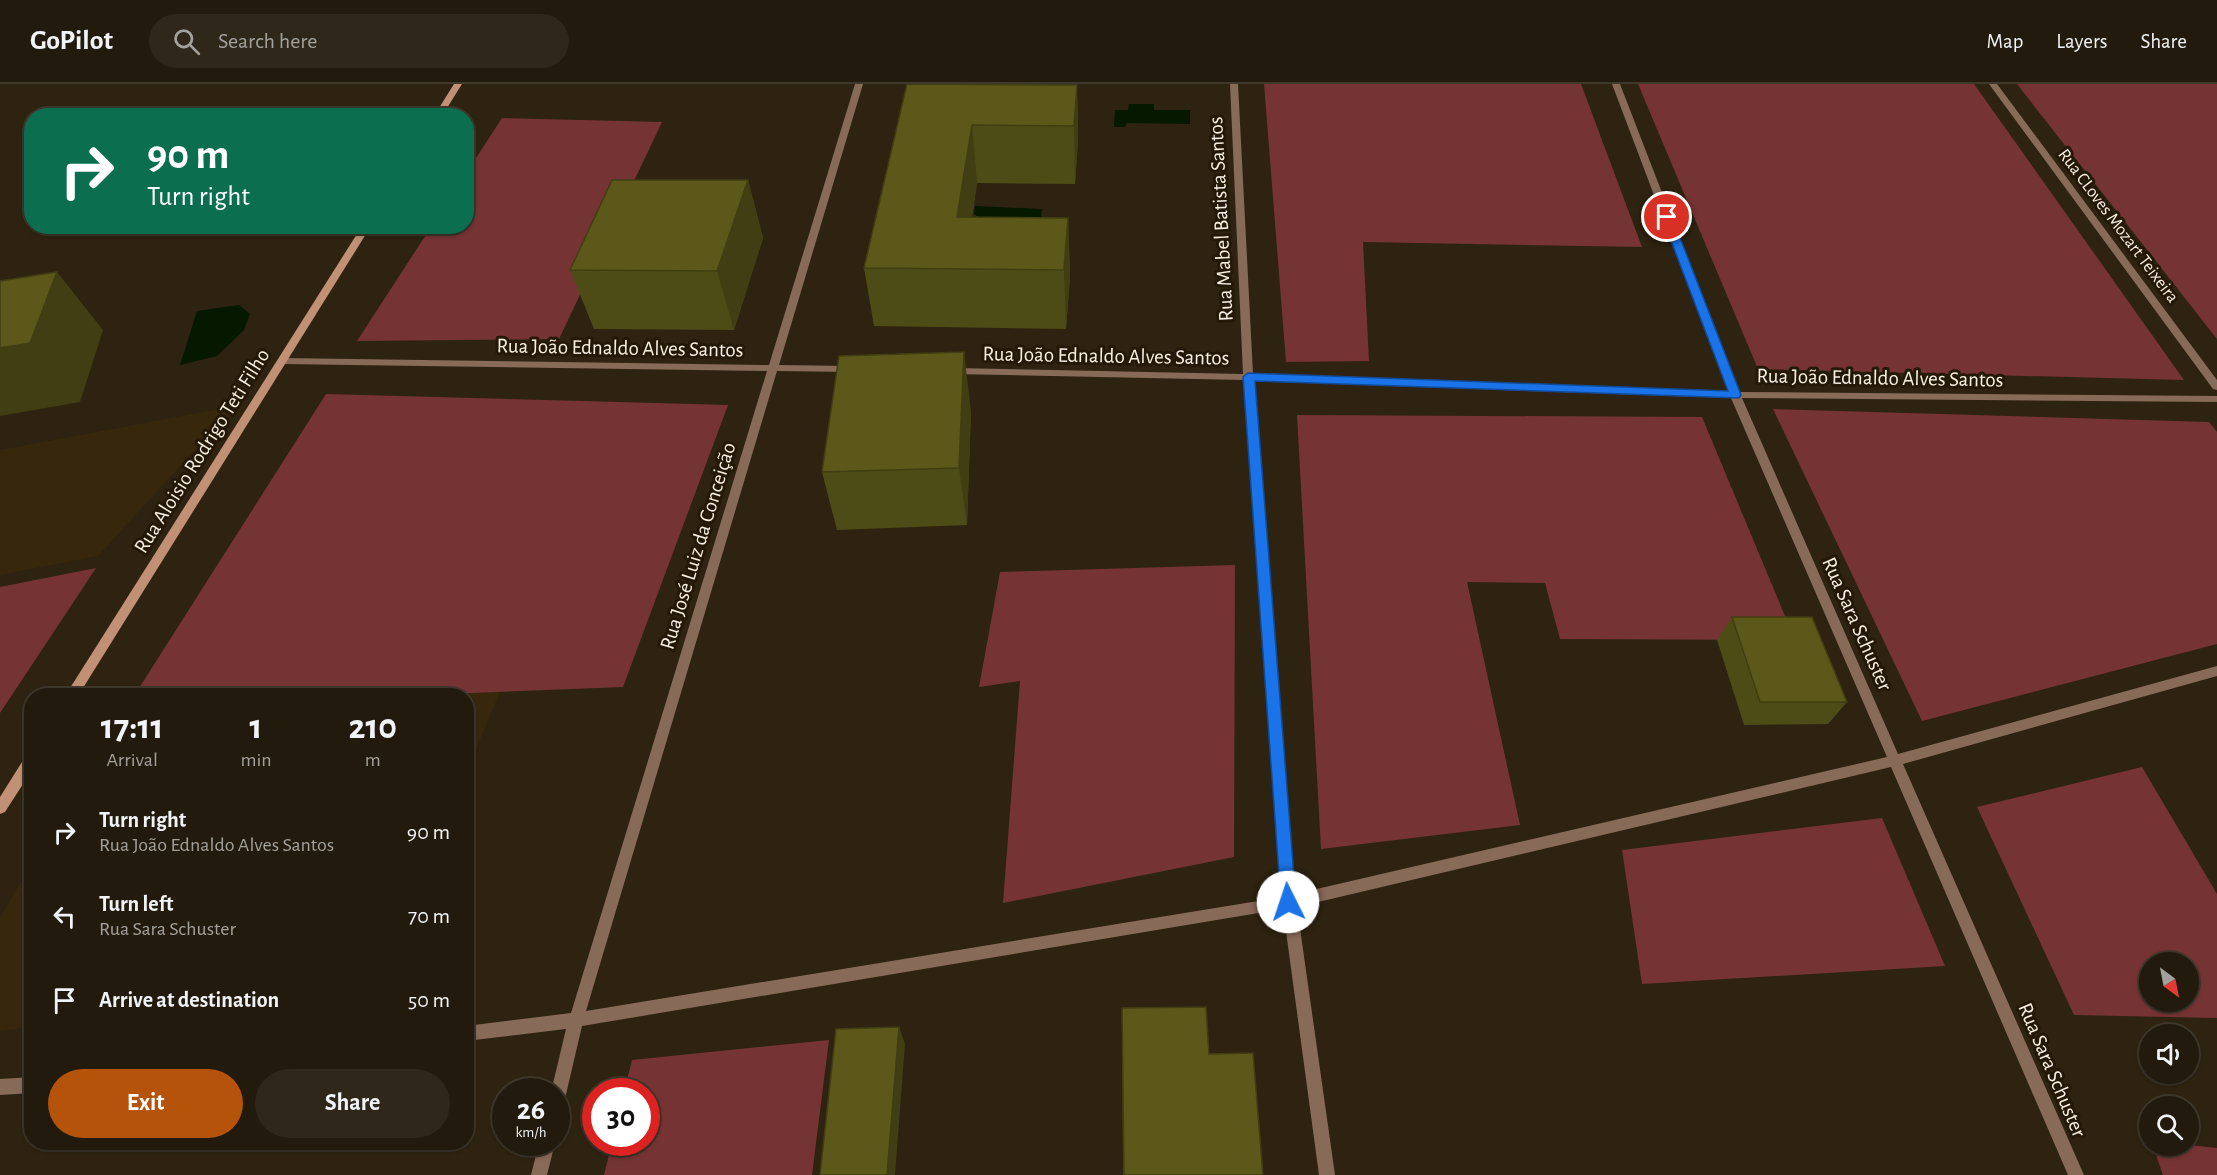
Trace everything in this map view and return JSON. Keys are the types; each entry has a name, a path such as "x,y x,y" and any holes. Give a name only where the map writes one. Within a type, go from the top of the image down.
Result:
{"street":[{"name":"Rua José Luiz da Conceição","path":"562,1078 576,1020 771,368 859,84"},
{"name":"Rua Mabel Batista Santos","path":"1234,84 1248,377 1288,902 1327,1175"},
{"name":"Rua Sara Schuster","path":"1617,84 1735,395 2076,1175"},
{"name":"Rua CLoves Mozart Teixeira","path":"1993,84 2217,387"},
{"path":"443,108 455,86"},
{"name":"Rua Aloisio Rodrigo Teti Filho","path":"76,688 362,234"},
{"name":"Rua João Ednaldo Alves Santos","path":"282,361 867,370"},
{"name":"Rua João Ednaldo Alves Santos","path":"938,371 1248,377 1735,395 2217,399"},
{"path":"474,1033 576,1020 1288,902 1896,760 2217,671"},
{"path":"0,808 24,770"},
{"path":"0,1087 24,1085"},
{"path":"539,1175 544,1156"}],"shaded area":[{"path":"1264,84 1581,84 1642,247 1363,242 1369,361 1286,362"},
{"path":"1638,84 1974,84 2184,380 1758,369"},
{"path":"2017,84 2217,84 2217,339"},
{"path":"1129,104 1154,104 1154,110 1190,110 1190,124 1127,123 1125,127 1114,127 1115,110 1128,110"},
{"path":"502,118 662,122 559,339 357,341 426,234 474,234 474,161"},
{"path":"975,206 1042,209 1040,222 989,224 974,214"},
{"path":"239,305 250,314 244,330 217,356 180,365 197,311"},
{"path":"326,394 728,405 623,687 474,693 474,688 139,688"},
{"path":"235,406 98,556 0,575 0,450"},
{"path":"1773,409 2209,422 2217,432 2217,644 1922,721"},
{"path":"1297,415 1702,417 1795,640 1560,639 1545,583 1467,582 1520,825 1321,849"},
{"path":"1235,565 1234,857 1003,903 1020,681 979,687 1000,572"},
{"path":"96,568 0,713 0,587"},
{"path":"500,692 474,754 474,693"},
{"path":"2142,767 2217,894 2217,1018 2074,1015 1977,807"},
{"path":"1882,818 1945,966 1642,984 1622,850"},
{"path":"24,877 24,1028 0,1031 0,917"},
{"path":"829,1040 812,1175 604,1175 609,1156 660,1156 660,1078 628,1078 632,1060"},
{"path":"2199,1146 2217,1148 2217,1175 2163,1175 2156,1156 2199,1156"}],"building":[{"path":"907,84 1077,85 1074,126 972,125 957,217 1068,218 1064,270 864,268"},
{"path":"612,180 748,180 717,271 570,270"},
{"path":"57,272 30,343 0,348 0,281"},
{"path":"964,352 959,468 822,472 839,356"},
{"path":"1732,617 1812,617 1847,702 1760,702"},
{"path":"1206,1007 1209,1054 1253,1053 1263,1175 1124,1175 1122,1008"},
{"path":"899,1027 887,1175 820,1175 836,1029"}],"route":[{"path":"1288,902 1248,377 1735,395 1667,217"}]}
